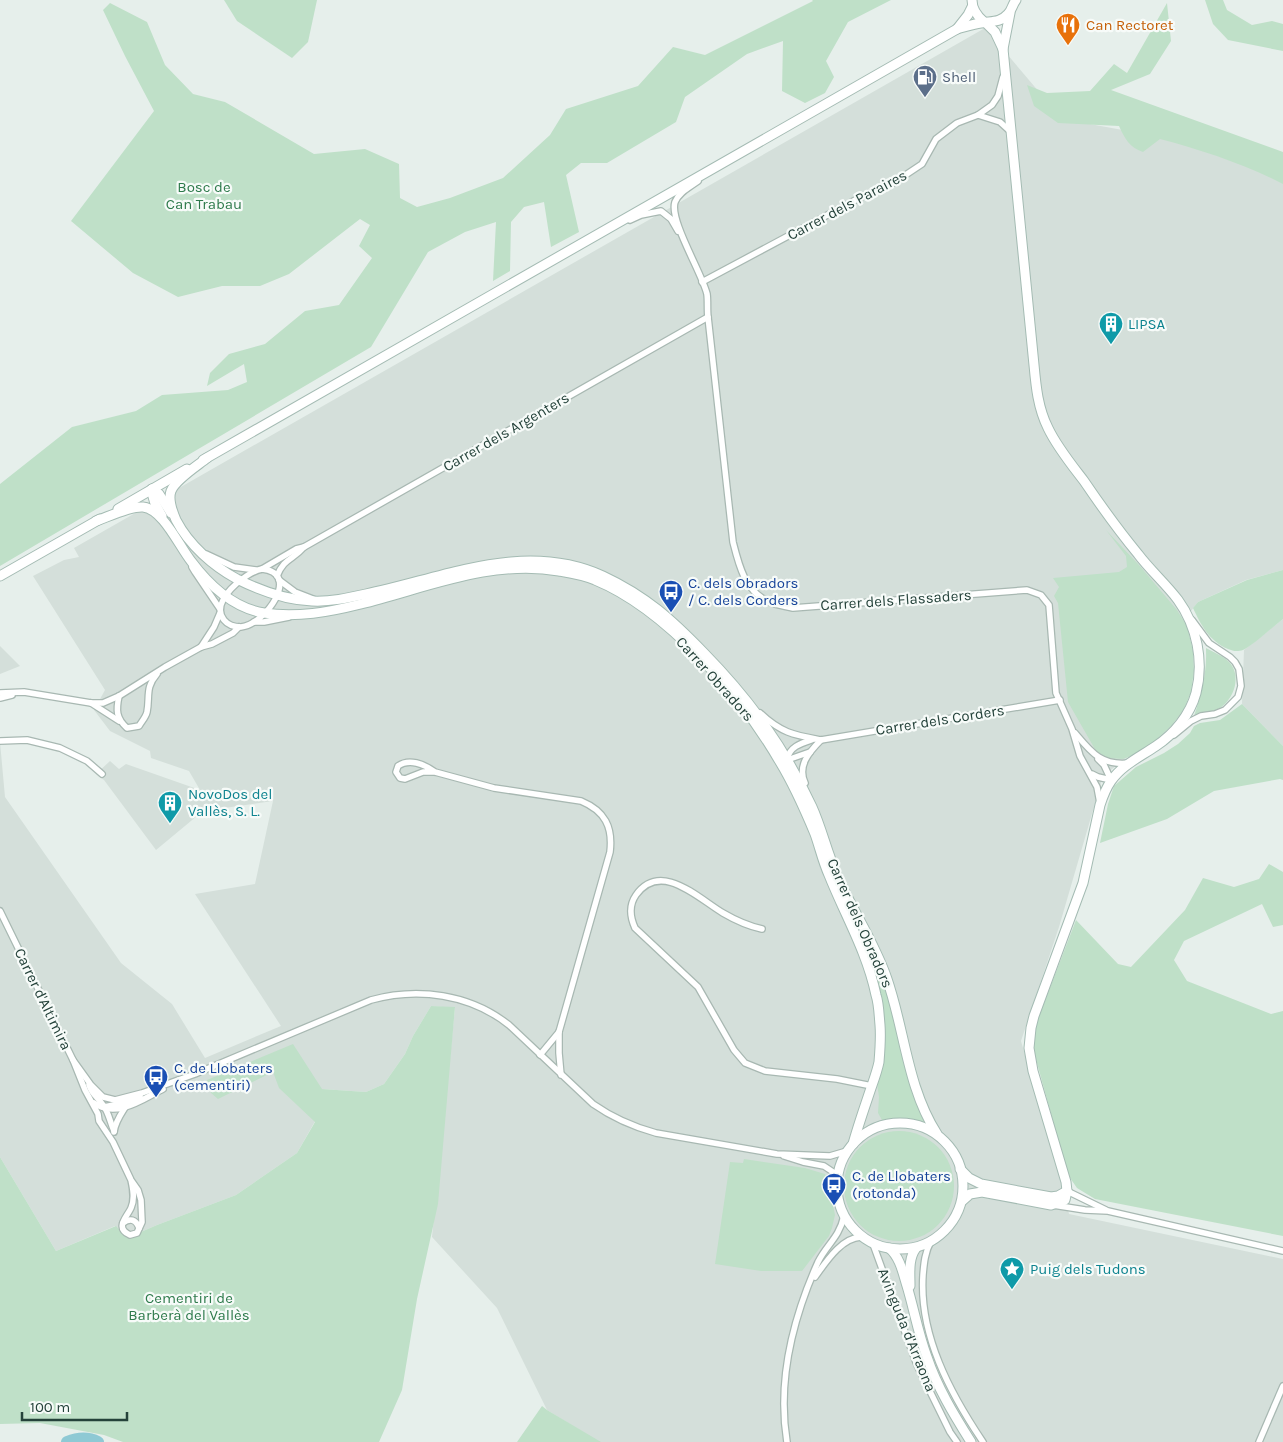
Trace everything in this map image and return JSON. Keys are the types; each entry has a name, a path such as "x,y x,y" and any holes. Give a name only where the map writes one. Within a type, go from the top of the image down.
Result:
{"main road":[{"path":"972,3 979,18 995,32 1004,49"},
{"path":"957,29 968,15 972,3"},
{"path":"0,576 957,29 1001,20 1013,4"},
{"path":"962,1200 970,1194 982,1192 1051,1205 1065,1200 1066,1182 1033,1070 1029,1048 1034,1016 1083,883 1104,793 1111,780 1130,763 1174,732 1194,700 1199,677 1199,652 1184,608 1137,554 1052,437 1044,421 1037,394 1004,49 1013,4"},
{"name":"Carrer dels Obradors","path":"176,519 170,498 171,490 207,458"},
{"name":"Carrer dels Obradors","path":"152,489 159,494 198,549 213,564 224,572 260,589 278,595 316,601 392,592"},
{"name":"Carrer dels Obradors","path":"152,489 154,502 166,524 190,560 206,578 225,596 244,608 265,613 294,615 336,610 472,567 524,561 569,565 599,574 628,588 657,608 684,632 748,702 766,725 812,806 819,822 833,875 882,966 891,989 911,1074 922,1108 937,1134"},
{"name":"Carrer dels Obradors","path":"96,521 130,509 144,507 153,512 166,524"},
{"path":"505,569 511,564 521,564 524,561"},
{"name":"Carrer dels Obradors","path":"524,561 544,569 555,566 571,570 578,568"},
{"name":"Carrer dels Obradors","path":"472,567 476,570 486,568 487,571"},
{"name":"Carrer dels Obradors","path":"454,579 472,567"},
{"name":"Carrer Obradors","path":"392,592 487,571 505,569 544,569 592,578 646,607 719,678 751,717 781,763 811,824 833,875 868,965 877,996 880,1029 879,1063 850,1147"},
{"name":"Carrer dels Obradors","path":"588,571 592,575 628,592 687,641 718,672 724,674"},
{"path":"898,1122 920,1126 937,1134 952,1151 960,1169 964,1191 953,1222 945,1231 931,1241 916,1248 900,1250 888,1248 873,1244 861,1237 853,1230 844,1216 838,1197 837,1178 840,1166 850,1147 878,1126 898,1122"},
{"path":"960,1169 969,1178 982,1184 1051,1197 1058,1196 1067,1191"},
{"path":"888,1248 893,1252 899,1263 910,1296"},
{"path":"910,1296 910,1262 912,1253 916,1248"},
{"name":"Avinguda d'Arraona","path":"910,1296 917,1328 933,1374 954,1415 971,1442"}],"street":[{"name":"Carrer dels Paraires","path":"702,282 861,197 896,182 922,164 936,139 957,123 978,114 992,105 998,96 1005,61"},
{"path":"978,114 1000,122 1012,134"},
{"name":"Carrer dels Flassaders","path":"718,167 681,193 674,208 679,226 706,294 733,542 741,572 753,591 769,602 793,608 1027,590 1041,595 1049,605 1056,693 1072,729 1080,756 1098,787 1100,805"},
{"name":"Carrer dels Flassaders","path":"614,226 642,215 661,211 670,219 689,250"},
{"name":"Carrer dels Argenters","path":"225,596 240,580 259,569 296,549 304,547 708,317"},
{"name":"Carrer dels Argenters","path":"278,578 283,564 299,553 304,547"},
{"name":"Carrer dels Obradors","path":"198,549 229,566 270,570 295,592 316,601"},
{"name":"Carrer dels Obradors","path":"190,560 195,572 226,622 239,627"},
{"path":"0,693 24,692 91,703 103,703 120,696 201,647 212,644 233,633 239,627 247,626 254,622 265,613 278,595 280,586 278,578"},
{"path":"201,647 214,627 225,596"},
{"path":"1166,739 1201,716 1225,710 1238,697 1241,686 1239,670 1235,662 1209,643 1184,608"},
{"path":"254,622 278,620 294,615"},
{"path":"91,703 127,728 139,726 147,714 148,689 153,679 162,669"},
{"path":"0,698 24,692"},
{"path":"119,721 116,707 120,696"},
{"name":"Carrer dels Corders","path":"748,702 770,723 787,733 821,740 1060,700"},
{"path":"751,717 758,721 779,753 786,758 790,759 810,752"},
{"name":"Carrer dels Flassaders","path":"1072,729 1104,765 1111,780"},
{"path":"811,824 810,814 785,764 789,752 798,745 814,739"},
{"path":"0,741 27,740 60,748 87,762 102,774"},
{"path":"812,806 802,777 803,761 821,740"},
{"path":"1098,758 1108,762 1130,763"},
{"path":"435,772 428,767 410,762 402,763 398,766 396,772 400,778 405,779 423,772 435,772 494,788 581,801 591,805 608,823 610,852 559,1032 558,1045 561,1075"},
{"path":"1091,774 1111,780"},
{"path":"762,929 730,917 682,886 665,881 648,884 634,898 631,908 635,928 698,987 734,1050 745,1063 765,1071 837,1079 872,1086"},
{"name":"Carrer d'Altimira","path":"0,910 73,1060 85,1090 92,1101 102,1109"},
{"path":"102,1109 171,1083 371,1000 386,996 431,993 476,1005 498,1016 598,1108 620,1120 656,1133 777,1154 824,1166 833,1172 837,1178"},
{"path":"540,1055 559,1032"},
{"name":"Carrer d'Altimira","path":"73,1060 103,1097 115,1105"},
{"name":"Carrer d'Altimira","path":"87,1079 91,1090 114,1131"},
{"path":"115,1105 126,1106 171,1083"},
{"name":"Carrer d'Altimira","path":"113,1142 114,1131 120,1115 126,1106"},
{"name":"Carrer d'Altimira","path":"102,1109 99,1121 113,1142 138,1190 141,1200 142,1222 139,1228"},
{"path":"777,1154 830,1156 850,1147"},
{"name":"Carrer d'Altimira","path":"123,1223 132,1208 134,1194 132,1180"},
{"path":"1067,1191 1108,1211"},
{"path":"1051,1205 1108,1211 1283,1252"},
{"path":"787,1442 785,1380 793,1332 809,1284 820,1260 837,1235 844,1216"},
{"path":"127,1220 133,1220 139,1228 137,1233 130,1235 124,1232 123,1223 127,1220"},
{"path":"809,1284 842,1245 856,1237 861,1237"},
{"name":"Avinguda d'Arraona","path":"931,1241 926,1251 923,1281 927,1324 943,1371 983,1442"},
{"name":"Avinguda d'Arraona","path":"873,1244 917,1364 950,1432 957,1442"},
{"path":"1259,1442 1283,1386"}],"shaded area":[{"path":"985,28 1062,119 1189,142 1283,181 1283,570 1246,580 1198,602 1191,611 1182,715 1103,776 1059,927 1021,1041 1069,1214 1283,1259 1283,1442 599,1442 547,1410 497,1308 432,1237 455,1008 431,1006 413,1036 405,1054 384,1084 366,1092 322,1089 318,1116 297,1153 236,1195 127,1238 115,1226 56,1251 0,1157 0,742 5,797 121,963 172,1004 205,1058 281,1026 195,894 255,884 273,801 203,811 156,850 104,780 96,774 110,761 119,769 126,764 200,790 189,771 151,758 150,751 110,731 94,710 105,690 33,576 64,560 79,557 74,548"},
{"path":"1283,619 1283,746 1242,704 1244,650"},
{"path":"0,646 20,666 0,674"}],"green space":[{"path":"224,0 317,0 308,42 292,58 237,21"},
{"name":"Bosc de Can Trabau","path":"812,0 891,0 848,22 826,61 834,77 825,93 805,103 782,91 783,41 747,54 685,97 676,122 607,163 581,163 566,175 579,232 551,247 544,202 524,207 511,222 510,271 493,281 496,222 465,232 428,252 371,347 0,566 0,484 72,427 136,411 162,395 228,390 247,382 244,364 207,386 210,373 229,354 265,344 305,311 339,305 372,258 359,246 370,225 360,219 289,274 260,286 222,286 178,297 133,273 71,221 154,111 103,10 110,3 147,22 165,65 193,94 225,102 314,154 365,149 399,164 400,198 417,207 450,198 503,178 550,135 566,109 638,86 673,47 705,55"},
{"path":"1205,0 1223,0 1227,10 1252,25 1272,21 1283,24 1283,51 1228,40 1213,24"},
{"path":"1167,3 1171,41 1150,74 1111,90 1283,152 1283,184 1223,158 1160,139 1143,152 1134,148 1128,142 1119,126 1058,123 1034,106 1027,85 1047,93 1090,91 1114,64 1127,73"},
{"path":"1106,530 1177,610 1187,626 1193,651 1194,671 1191,692 1184,709 1172,725 1155,741 1136,754 1123,759 1107,758 1096,751 1068,702 1058,603 1054,596 1059,587 1053,578 1119,572 1127,567 1126,556"},
{"path":"1283,570 1283,619 1252,645 1241,651 1221,646 1211,637 1193,608 1198,602 1247,580"},
{"path":"1206,648 1222,656 1230,663 1235,674 1235,687 1229,699 1220,708 1194,716 1206,666"},
{"path":"1242,704 1283,746 1283,780 1214,791 1167,819 1100,843 1108,804 1114,786 1136,767 1178,744 1190,733 1194,726 1200,723 1220,720"},
{"path":"1269,864 1283,872 1283,925 1273,927 1262,904 1184,941 1174,960 1187,981 1271,1014 1283,1011 1283,1236 1095,1199 1077,1188 1068,1175 1032,1045 1038,1019 1076,920 1118,964 1131,967 1185,910 1203,878 1234,887 1259,879"},
{"path":"864,942 868,944 880,970 888,994 904,1065 925,1124 903,1118 882,1120 878,1113 879,1097 877,1083 884,1024"},
{"name":"Cementiri de Barberà del Vallès","path":"431,1006 455,1007 438,1204 417,1299 402,1390 379,1442 123,1442 104,1435 40,1423 0,1424 0,1157 56,1251 116,1226 127,1238 236,1195 297,1153 315,1122 279,1088 273,1072 218,1099 211,1093 207,1080 293,1044 322,1089 366,1092 384,1084 405,1054 413,1036"},
{"path":"899,1131 920,1135 938,1147 950,1165 954,1186 950,1207 938,1225 920,1237 899,1241 878,1237 860,1225 848,1207 844,1186 848,1165 860,1147 878,1135"},
{"path":"744,1159 805,1168 825,1174 835,1215 832,1228 829,1236 802,1271 761,1271 715,1264 730,1162 743,1163"},
{"path":"542,1406 547,1410 601,1442 517,1442"}],"waterway":[{"path":"67,1442 82,1439 98,1442"}],"place":[{"name":"Can Rectoret","path":"1068,46"},
{"name":"Shell","path":"925,98"},
{"name":"LIPSA","path":"1111,345"},
{"name":"C. dels Obradors / C. dels Corders","path":"671,613"},
{"name":"NovoDos del Vallès, S. L.","path":"170,824"},
{"name":"C. de Llobaters (cementiri)","path":"156,1098"},
{"name":"C. de Llobaters (rotonda)","path":"834,1206"},
{"name":"Puig dels Tudons","path":"1012,1290"}]}
